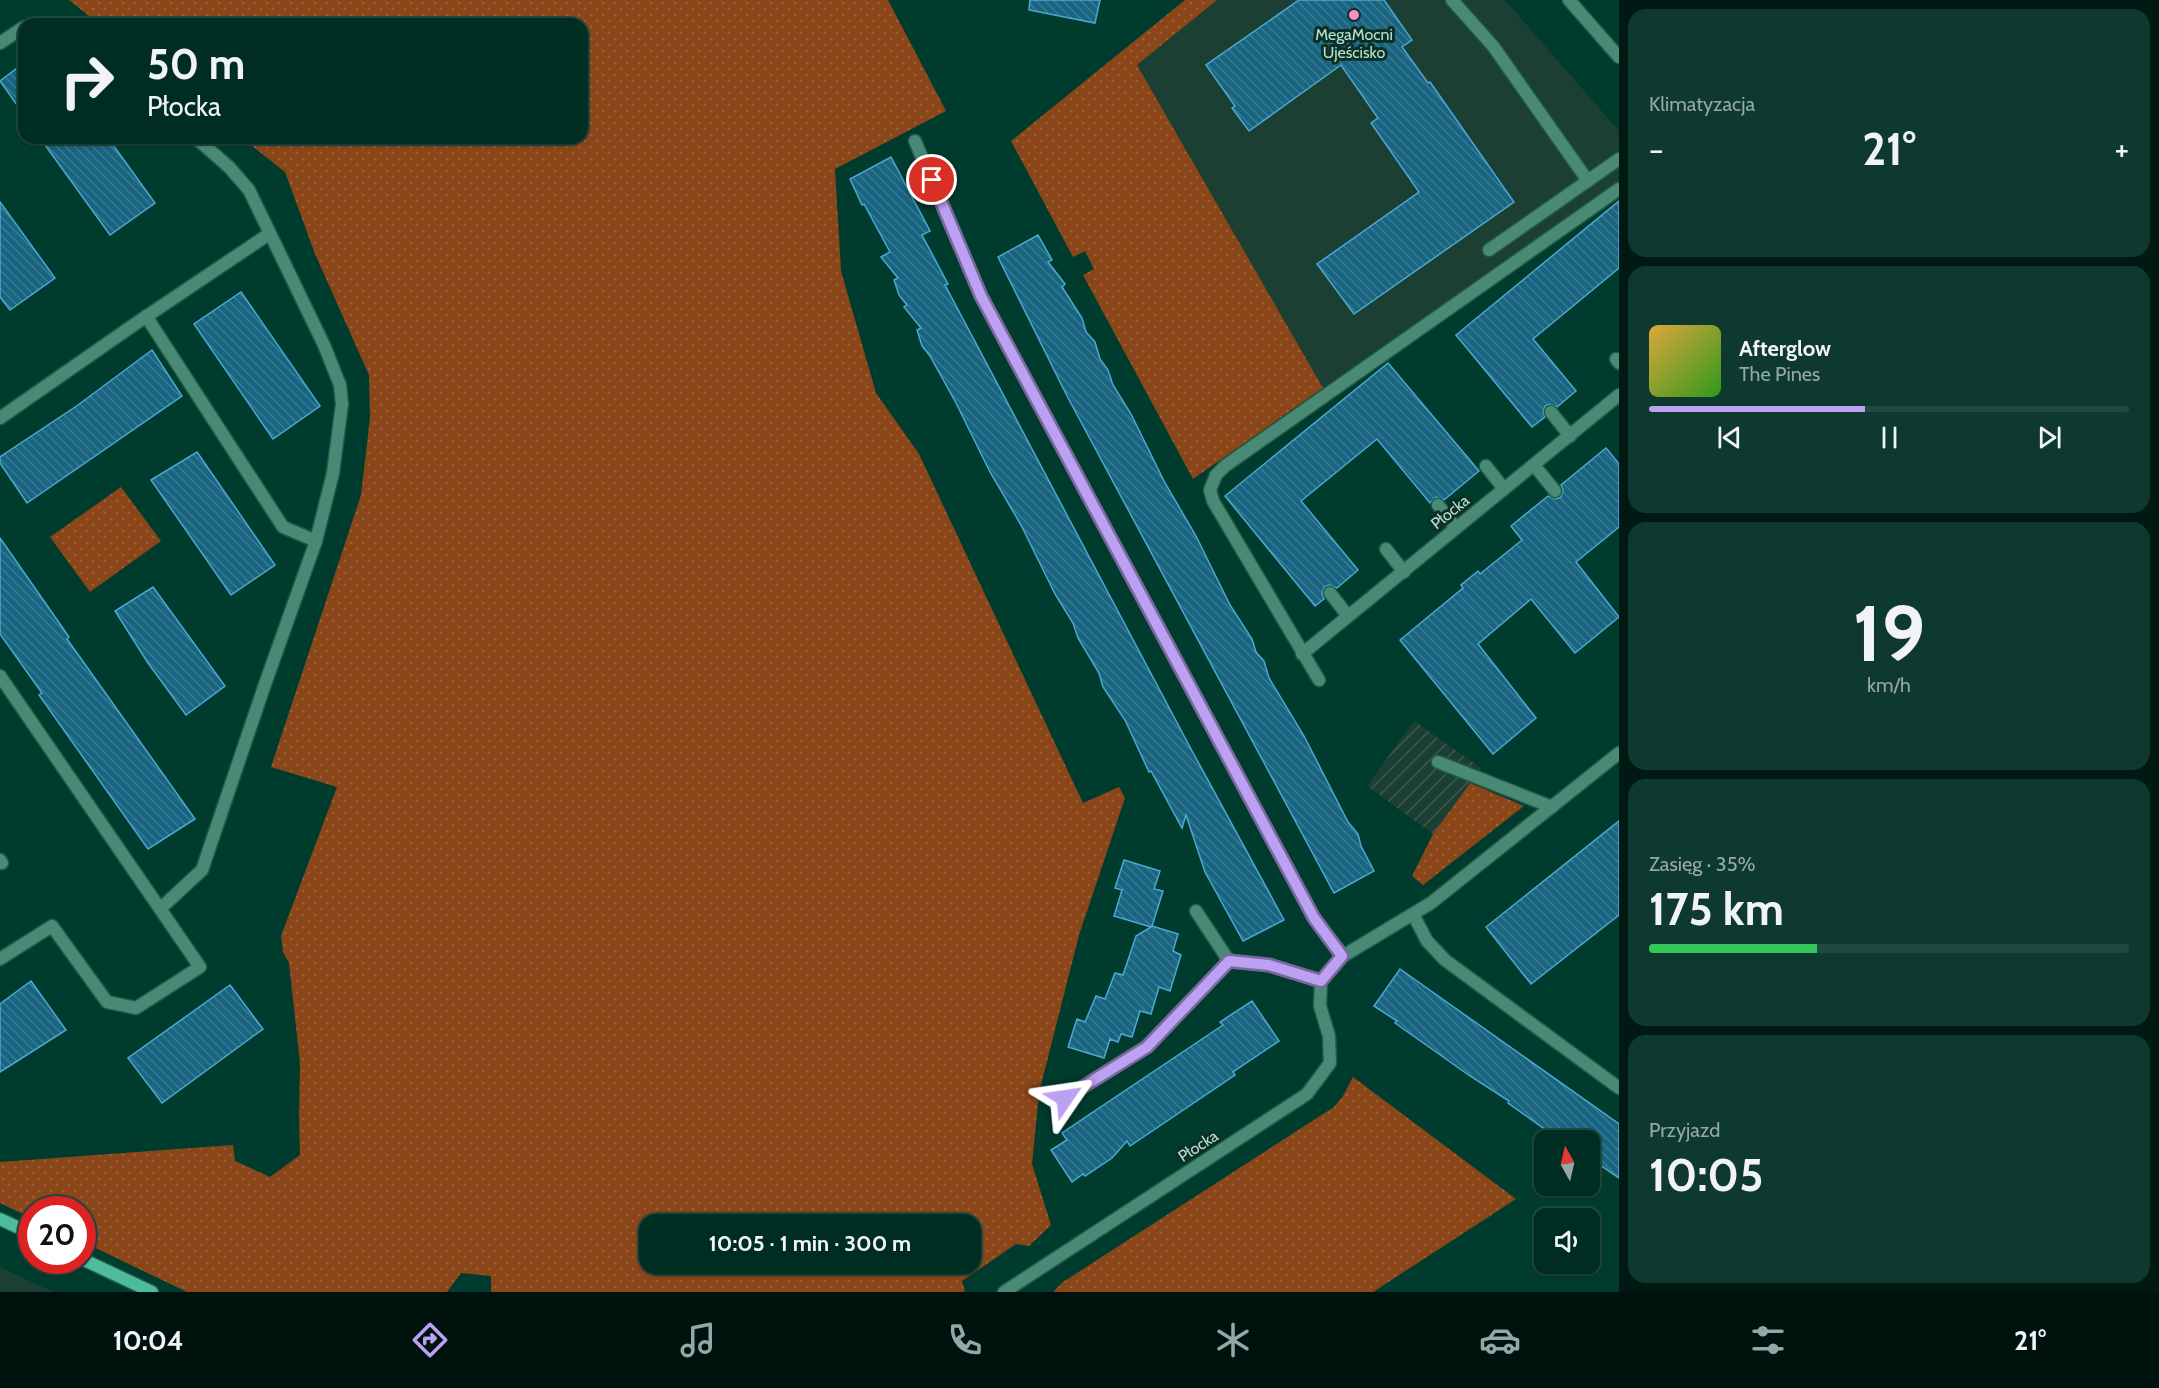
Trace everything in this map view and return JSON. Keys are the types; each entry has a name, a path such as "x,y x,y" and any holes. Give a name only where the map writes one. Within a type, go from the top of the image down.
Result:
{"street":[{"path":"1452,0 1493,46 1588,181"},
{"path":"1569,0 1619,57"},
{"path":"0,43 18,31"},
{"path":"915,141 981,296 1314,918 1342,956"},
{"path":"161,908 202,870 316,542 333,473 342,404 340,385 324,345 249,190 229,167 203,144"},
{"path":"1488,250 1619,159"},
{"path":"1319,680 1213,501 1210,490 1216,475 1225,466 1619,189"},
{"path":"0,418 269,234"},
{"path":"146,316 283,527 316,542"},
{"name":"Płocka","path":"1302,654 1619,395"},
{"path":"1551,412 1570,436"},
{"path":"1534,465 1555,491"},
{"path":"1486,466 1504,489"},
{"path":"1438,505 1456,528"},
{"path":"1386,549 1404,572"},
{"path":"1330,593 1348,616"},
{"path":"0,676 200,967 136,1008 107,1002 52,926 0,959"},
{"path":"1229,961 1269,965 1321,981 1342,956 1431,903 1619,753"},
{"path":"1438,762 1552,807"},
{"path":"1196,911 1229,961"},
{"path":"1413,914 1427,941 1445,960 1619,1088"},
{"path":"1065,1098 1147,1047 1229,961"},
{"name":"Płocka","path":"1004,1292 1307,1094 1330,1063 1329,1036 1320,1006 1321,981"},
{"path":"0,1219 18,1227"},
{"path":"96,1265 152,1292"}],"shaded area":[{"path":"69,0 888,0 946,111 835,169 841,271 876,393 919,454 1083,803 1119,787 1125,798 1079,935 1039,1093 1032,1164 1051,1225 1029,1246 1016,1244 981,1268 981,1214 639,1214 639,1274 972,1274 962,1281 965,1292 491,1292 491,1276 461,1273 447,1292 187,1292 96,1248 96,1196 18,1196 18,1212 0,1203 0,1162 233,1145 235,1161 270,1177 300,1155 300,1063 289,963 283,952 281,936 337,787 271,767 361,495 370,418 369,375 315,254 285,172 250,144 588,144 588,18 92,18"},
{"path":"1185,0 1217,0 1137,65 1323,388 1193,479 1083,275 1094,269 1085,251 1073,257 1011,141"},
{"path":"1217,0 1505,0 1619,131 1619,181 1323,388 1137,65"},
{"path":"121,487 161,541 90,592 50,537"},
{"path":"1414,721 1481,768 1433,834 1367,786"},
{"path":"1470,783 1524,806 1423,885 1412,876 1433,834"},
{"path":"1353,1077 1516,1199 1373,1292 1053,1292 1063,1282 1334,1107"},
{"path":"0,1267 53,1292 0,1292"}],"building":[{"path":"1030,0 1100,0 1095,23 1029,10"},
{"path":"1299,0 1384,0 1412,40 1402,47 1428,83 1430,82 1514,202 1354,314 1317,264 1419,192 1371,123 1378,118 1341,65 1249,131 1232,108 1235,106 1206,65"},
{"path":"18,68 18,106 0,81"},
{"path":"44,144 112,144 155,203 110,235"},
{"path":"891,157 930,231 922,235 948,284 945,285 1284,920 1243,941 1205,872 1186,815 1182,828 1151,771 1149,772 1125,720 1103,687 1099,673 1078,638 1073,623 1055,594 1021,525 990,472 956,403 922,346 917,330 921,328 904,307 907,305 899,295 894,280 898,278 881,257 890,252 864,204 862,205 850,179"},
{"path":"1619,201 1619,268 1533,339 1576,391 1557,407 1550,404 1545,406 1543,413 1545,417 1532,427 1456,335"},
{"path":"0,202 55,278 10,310 0,297"},
{"path":"1038,235 1052,260 1048,262 1065,284 1062,287 1082,318 1086,332 1095,342 1100,359 1108,370 1113,385 1131,414 1165,483 1196,536 1230,605 1252,639 1256,652 1264,661 1269,678 1304,736 1348,822 1358,834 1361,846 1374,871 1334,893 1067,396 998,257"},
{"path":"241,292 320,406 273,439 194,324"},
{"path":"152,350 182,396 27,503 0,463 0,457 78,405"},
{"path":"1388,363 1479,471 1444,500 1436,497 1430,503 1377,439 1301,501 1358,570 1337,588 1329,585 1324,587 1322,594 1324,599 1315,606 1225,496"},
{"path":"1606,448 1619,464 1619,527 1576,562 1619,617 1575,653 1531,599 1478,644 1536,718 1493,754 1400,640 1463,588 1461,585 1478,571 1480,574 1522,540 1511,526 1548,496 1556,499 1561,497 1563,490 1561,485"},
{"path":"197,452 275,565 231,595 151,480"},
{"path":"0,538 69,637 67,639 195,819 148,849 39,695 42,693 0,634"},
{"path":"153,587 225,686 186,715 148,663 115,611"},
{"path":"1619,821 1619,915 1531,984 1486,927"},
{"path":"1124,860 1160,871 1154,889 1163,891 1152,926 1178,934 1173,951 1181,955 1170,991 1159,987 1151,1014 1140,1011 1132,1037 1121,1034 1118,1042 1110,1039 1104,1058 1068,1047 1077,1019 1085,1022 1096,996 1105,999 1115,973 1123,975 1136,936 1151,927 1114,916 1122,890 1115,888"},
{"path":"1400,969 1619,1124 1619,1178 1600,1165 1600,1130 1546,1130 1508,1103 1509,1101 1470,1076 1374,1006"},
{"path":"31,981 66,1030 0,1072 0,1004"},
{"path":"230,985 263,1029 162,1103 128,1058"},
{"path":"1252,1001 1279,1041 1233,1072 1235,1075 1130,1146 1127,1141 1112,1158 1072,1182 1051,1150 1067,1140 1062,1133 1223,1025 1220,1022"}],"place":[{"name":"MegaMocni Ujeścisko","path":"1354,15"}],"route":[{"path":"932,180 981,296 1314,918 1342,956 1321,981 1269,965 1229,961 1147,1047 1065,1098"}]}
